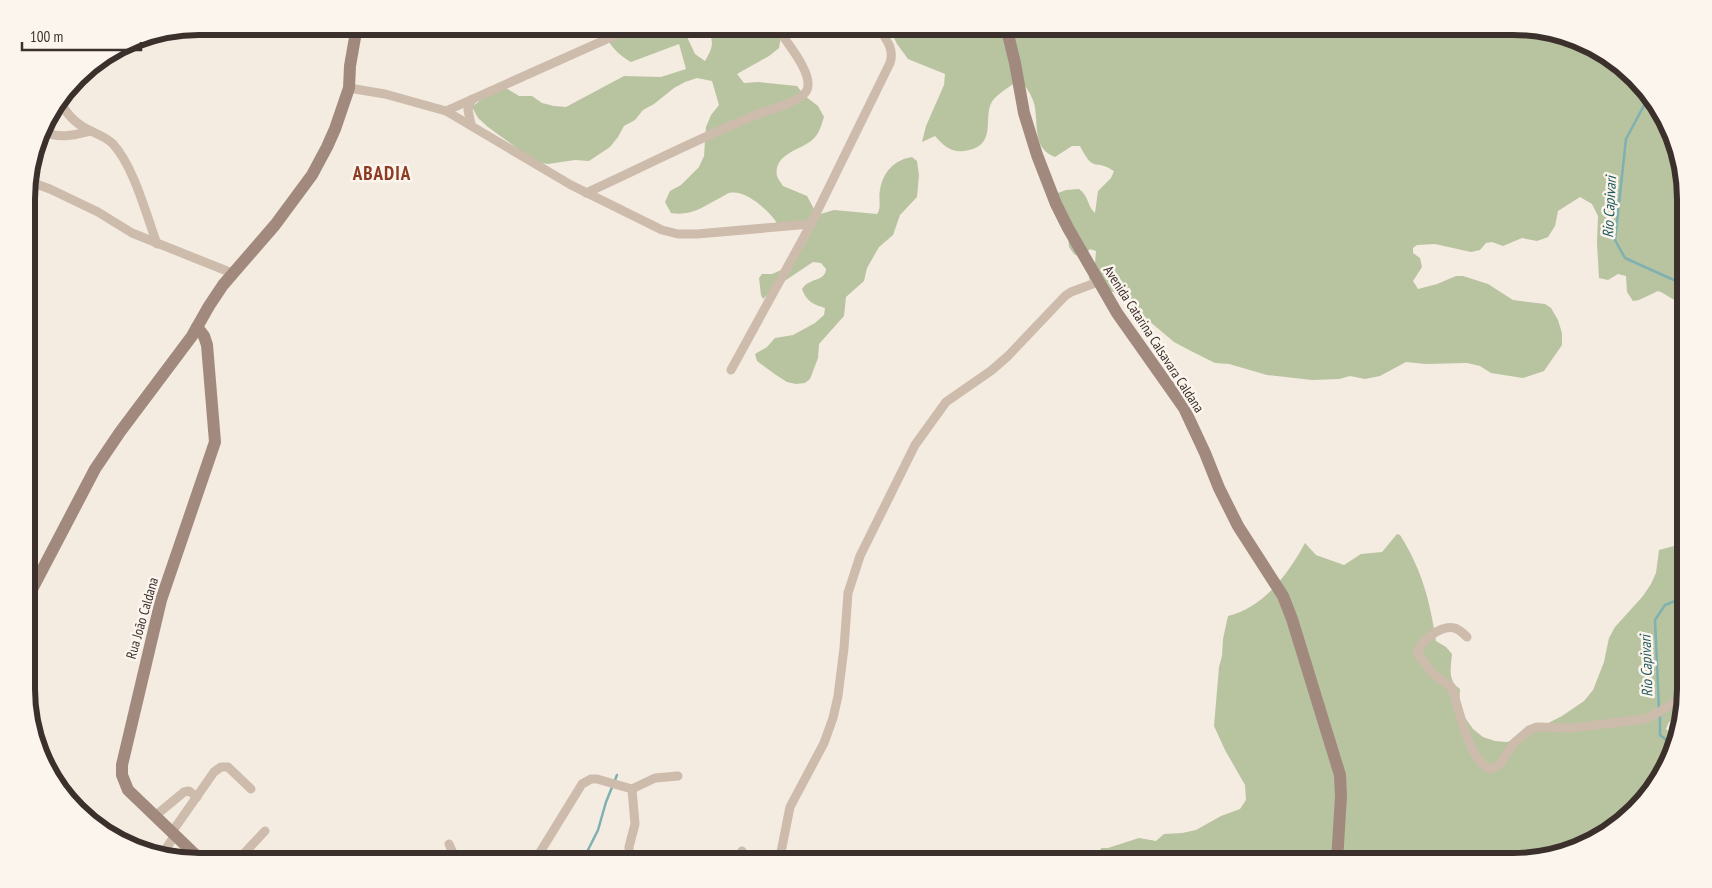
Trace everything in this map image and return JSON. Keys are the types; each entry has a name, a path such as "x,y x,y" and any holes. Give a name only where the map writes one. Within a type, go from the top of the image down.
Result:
{"street":[{"path":"35,584 95,469 145,396 195,332 209,306 232,273 275,224 312,175 335,129 349,88 350,66 355,35"},
{"path":"446,110 615,35"},
{"path":"586,193 750,118 795,100 804,94 808,88 808,78 802,65 782,35"},
{"path":"731,370 810,224 890,63 892,56 891,48 883,35"},
{"name":"Avenida Catarina Calsavara Caldana","path":"1008,35 1024,113 1056,204 1117,313 1184,408 1238,526 1283,596 1292,619 1340,775 1341,796 1338,853"},
{"path":"349,88 385,94 446,110 586,193 662,230 678,234 810,224"},
{"path":"471,124 468,110 472,99"},
{"path":"64,107 73,120 113,144 122,157 135,183 157,244"},
{"path":"48,134 60,136 91,131"},
{"path":"35,184 98,212 132,233 232,273"},
{"path":"781,853 790,807 824,743 833,718 838,696 844,648 848,593 853,575 860,556 916,445 946,402 992,370 1008,356 1064,296 1098,282"},
{"name":"Rua João Caldana","path":"193,853 128,790 122,775 122,765 148,649 162,600 215,442 208,355 204,336 195,332"},
{"path":"1467,636 1453,627 1448,628 1427,638 1420,646 1418,654 1433,674 1450,686 1471,747 1478,759 1487,768 1496,768 1521,736 1537,727 1572,728 1645,719 1676,701"},
{"path":"165,849 214,772 225,766 251,789"},
{"path":"540,853 582,784 586,781 597,780 632,789 656,778 678,776"},
{"path":"629,853 635,824 632,789"},
{"path":"156,816 184,792 189,791 197,797"},
{"path":"244,853 265,831"},
{"path":"449,844 453,853"}],"green space":[{"path":"605,35 686,35 695,54 705,61 712,44 710,35 781,35 779,48 769,56 737,74 744,83 758,82 797,86 805,96 818,106 824,117 814,139 783,158 777,169 777,176 783,186 807,196 814,209 814,216 834,210 877,214 881,184 890,168 900,161 912,157 917,161 919,175 917,197 900,215 893,235 879,247 867,268 864,281 846,297 844,316 819,344 818,358 810,379 805,383 787,382 757,361 755,354 767,347 775,338 793,335 815,323 824,315 825,308 811,302 802,289 805,285 823,276 826,269 821,263 813,262 777,286 763,299 761,295 759,278 762,274 772,274 788,267 793,256 806,243 811,225 777,223 769,213 743,194 728,193 701,208 678,214 671,213 665,202 670,191 681,185 699,167 704,156 706,127 711,115 719,105 712,81 697,78 674,88 643,110 635,120 624,126 610,147 589,161 575,160 548,164 536,162 478,118 472,107 482,99 506,88 519,96 532,96 542,103 566,107 624,76 661,77 686,69 679,44 631,62 612,47"},
{"path":"892,35 1524,35 1566,44 1586,52 1621,76 1636,91 1660,126 1668,146 1676,177 1677,301 1658,291 1633,301 1627,292 1626,276 1618,274 1608,280 1599,278 1598,216 1592,204 1580,197 1558,211 1555,226 1548,237 1537,241 1522,238 1503,246 1492,242 1486,243 1480,250 1471,252 1435,244 1417,245 1413,248 1413,253 1420,258 1422,267 1413,281 1418,289 1456,276 1463,276 1488,284 1513,300 1545,304 1551,308 1558,320 1562,333 1562,345 1544,371 1523,378 1491,373 1480,366 1467,363 1425,364 1406,362 1380,376 1365,379 1350,376 1339,379 1312,380 1267,375 1229,364 1215,363 1174,342 1116,293 1091,284 1089,278 1095,264 1096,251 1090,249 1082,258 1074,254 1069,247 1068,235 1055,194 1066,190 1079,189 1085,195 1095,213 1098,191 1111,178 1114,171 1092,163 1088,160 1080,146 1072,146 1055,157 1048,153 1040,143 1033,101 1027,89 1019,80 1002,91 994,99 990,106 986,137 975,148 964,151 951,150 935,136 922,142 926,126 944,85 945,74 908,59"},
{"path":"1397,534 1400,535 1408,548 1424,586 1436,641 1446,647 1452,654 1451,678 1460,689 1459,707 1473,729 1483,737 1507,742 1519,738 1562,716 1584,701 1593,690 1604,662 1609,638 1615,627 1643,596 1651,584 1656,573 1659,550 1674,546 1677,548 1676,711 1674,719 1669,722 1666,729 1668,731 1672,730 1660,762 1636,797 1621,812 1586,836 1545,850 1524,853 1100,853 1101,848 1108,848 1139,838 1156,841 1164,834 1196,830 1221,816 1240,809 1246,800 1245,785 1214,726 1219,667 1228,616 1241,612 1253,605 1274,588 1291,566 1305,543 1316,555 1344,565 1361,554 1382,552"}],"waterway":[{"name":"Rio Capivari","path":"1645,103 1626,139 1615,240 1625,258 1677,281"},
{"name":"Rio Capivari","path":"1659,709 1655,620 1665,605 1677,600"},
{"name":"Rio Capivari","path":"1660,714 1660,735 1668,741"},
{"path":"586,853 598,830 606,802 617,775"}],"district":[{"name":"ABADIA","path":"382,173"}]}
